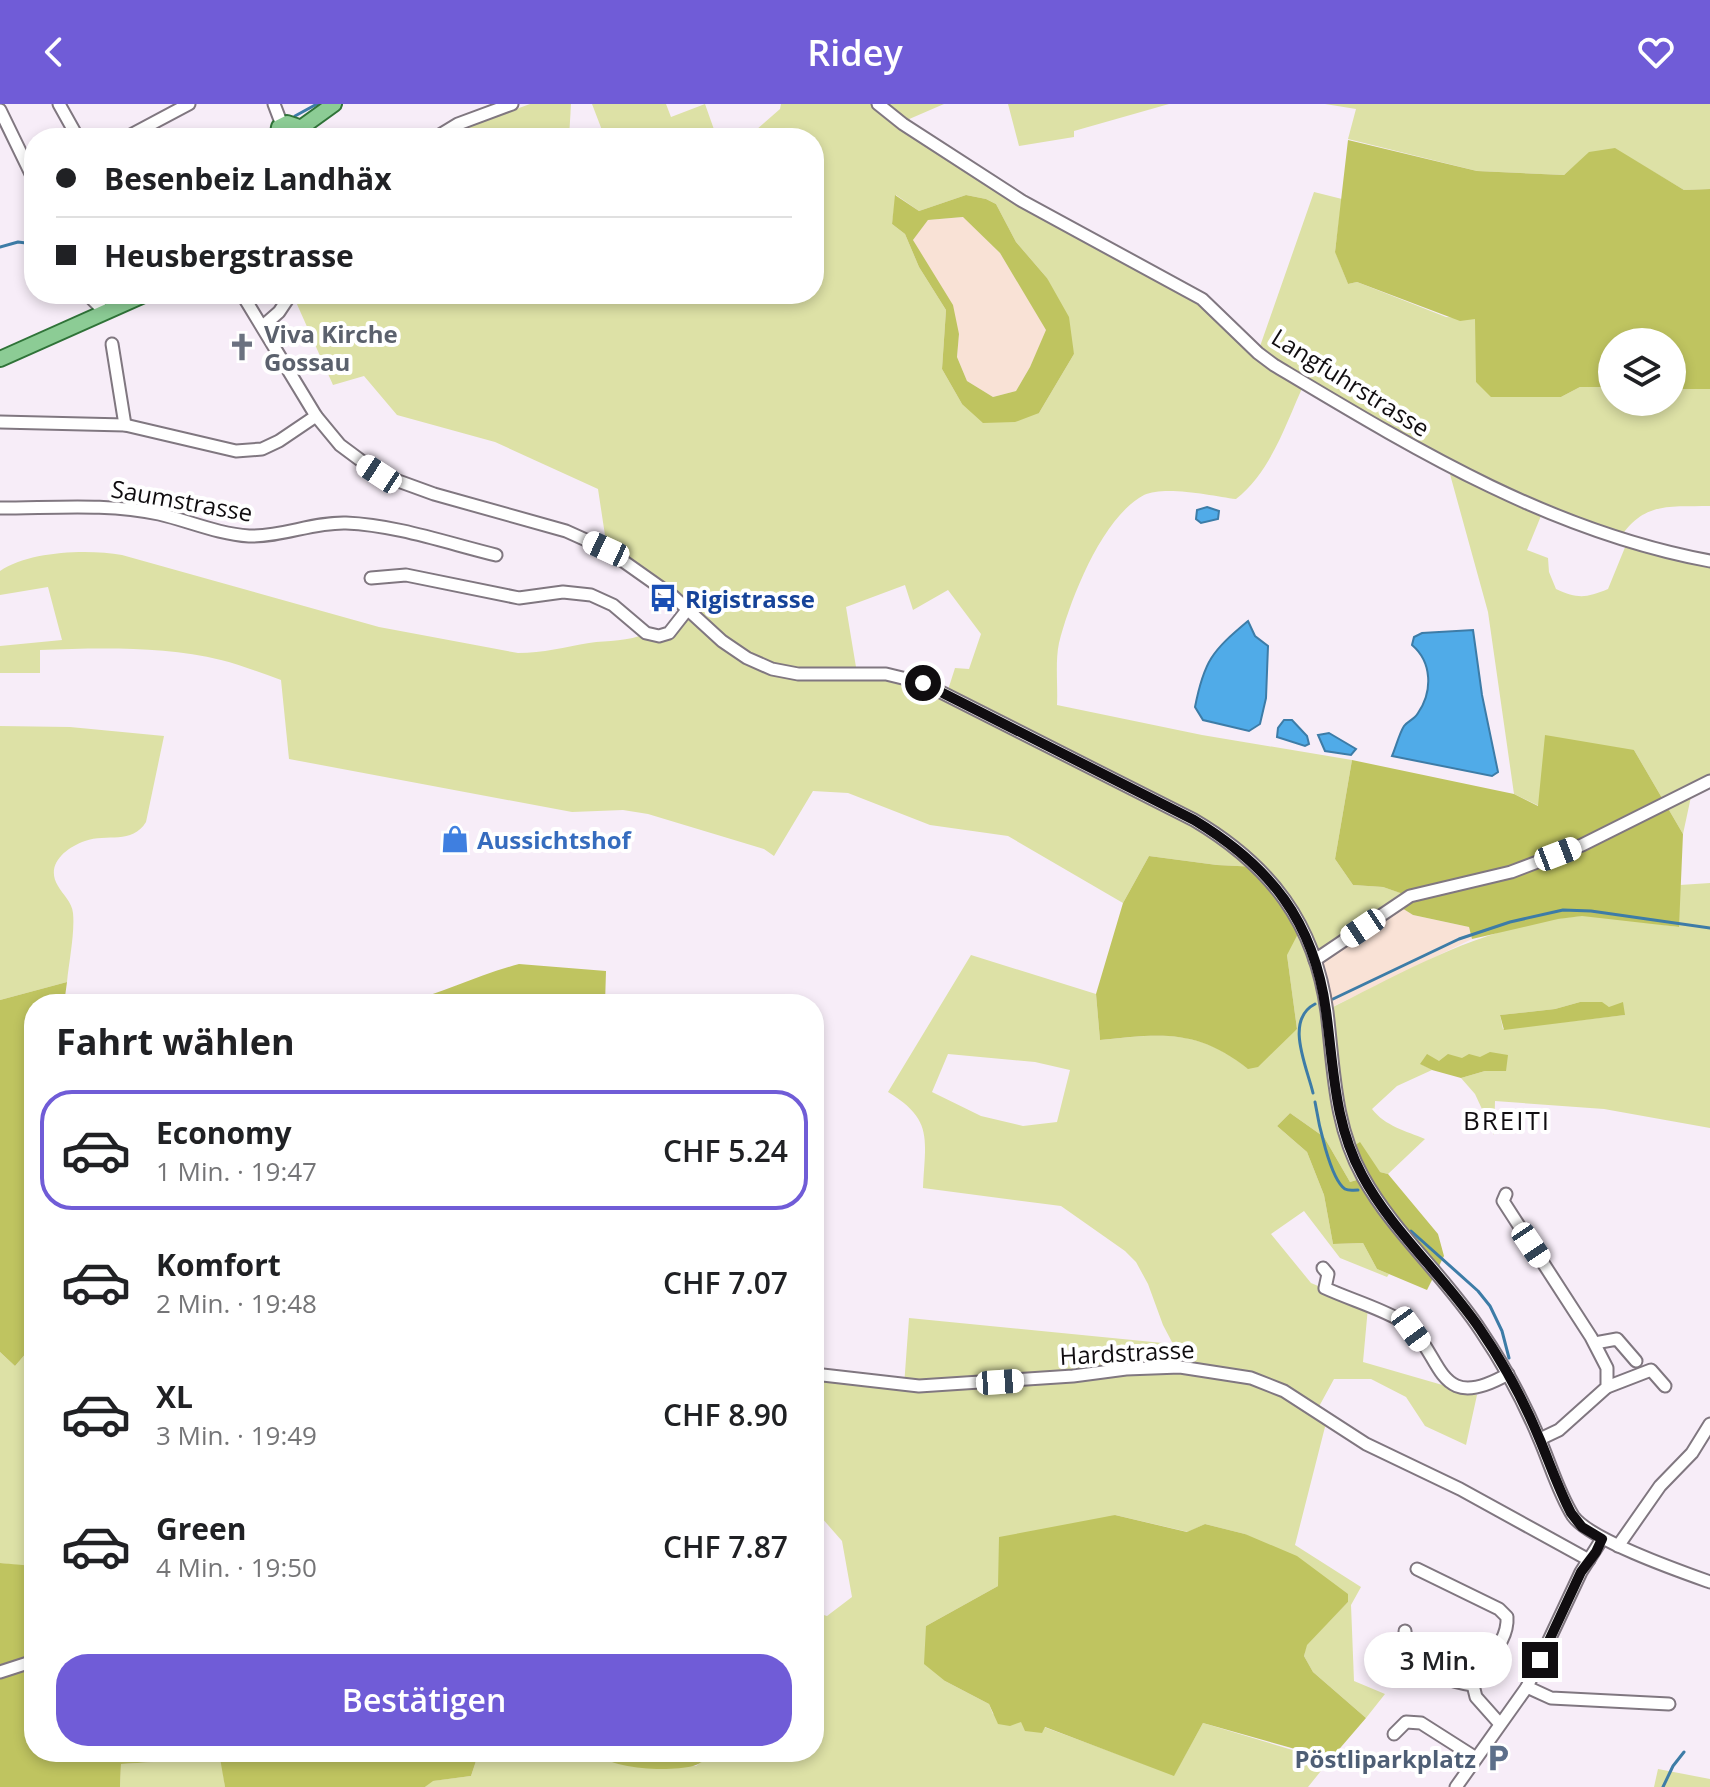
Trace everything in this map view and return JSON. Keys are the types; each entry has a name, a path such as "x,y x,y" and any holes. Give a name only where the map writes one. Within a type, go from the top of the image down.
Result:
{"main road":[{"path":"305,128 334,104"},
{"path":"0,359 123,304"}],"street":[{"path":"59,104 72,128"},
{"path":"144,128 189,104"},
{"path":"274,104 279,128"},
{"path":"451,128 512,104"},
{"name":"Langfuhrstrasse","path":"878,104 889,115 1022,201 1202,299 1274,365 1448,467 1566,521 1670,553 1710,561"},
{"path":"0,110 24,159"},
{"path":"97,304 105,312"},
{"path":"249,304 316,416 340,445 379,474 423,491 566,531 606,549 656,583 722,641 747,658 772,669 798,674 886,674 923,683 1194,820 1229,841 1258,867 1283,896 1302,926 1315,960 1326,1010 1335,1097 1349,1149 1363,1178 1381,1206 1453,1291 1508,1374 1577,1523 1602,1539 1710,1583 1710,1595"},
{"path":"263,326 276,316 284,304"},
{"path":"112,344 125,425"},
{"path":"0,422 125,425 236,451 262,449 316,416"},
{"name":"Saumstrasse","path":"0,508 102,507 158,514 251,536 319,525 374,525 496,555"},
{"path":"371,578 406,575 519,598 563,592 591,595 613,605 646,633 659,636 669,633 687,610"},
{"path":"1315,960 1410,896 1511,872 1582,845 1710,781"},
{"path":"1506,1194 1503,1201 1595,1343 1607,1368 1607,1387"},
{"path":"1323,1268 1328,1274 1325,1288 1399,1320 1411,1329 1450,1383 1476,1388 1508,1374"},
{"path":"1595,1343 1617,1339 1636,1361"},
{"name":"Hardstrasse","path":"824,1375 919,1386 1180,1367 1251,1378 1284,1391 1366,1444 1460,1489 1589,1560"},
{"path":"1540,1439 1559,1430 1607,1387 1651,1370 1665,1386"},
{"path":"1618,1546 1660,1486 1692,1453 1710,1424"},
{"path":"1456,1787 1527,1687 1602,1539"},
{"path":"1417,1569 1499,1609 1507,1617 1508,1625 1497,1649 1473,1685 1476,1697 1500,1724"},
{"path":"1405,1631 1405,1643 1410,1655 1424,1669 1454,1682 1473,1685"},
{"path":"0,1672 24,1664"},
{"path":"1527,1687 1551,1698 1669,1704"},
{"path":"1394,1734 1406,1722 1421,1723 1476,1758"}],"shaded area":[{"path":"964,217 1000,253 1047,330 1016,391 993,397 967,381 957,357 959,334 913,240 928,220"},
{"path":"1397,905 1413,915 1469,927 1472,939 1326,1010 1315,960"}],"green space":[{"path":"530,104 571,104 570,128 463,128"},
{"path":"592,104 666,104 671,117 705,104 713,128 601,128"},
{"path":"781,104 944,104 907,120 1022,201 1202,299 1258,352 1314,192 1342,199 1335,251 1348,284 1357,282 1446,317 1476,319 1476,382 1561,397 1580,387 1598,387 1598,416 1686,416 1686,389 1710,389 1710,506 1659,508 1639,518 1620,538 1543,511 1527,550 1548,558 1549,572 1556,589 1582,596 1608,589 1628,540 1710,561 1710,782 1692,792 1683,834 1634,750 1539,806 1514,794 1488,612 1448,467 1304,384 1268,461 1236,499 1164,491 1144,495 1129,506 1115,521 1090,561 1064,625 1058,650 1057,705 1202,735 1352,760 1335,859 1353,885 1383,887 1410,896 1315,960 1327,1010 1449,951 1481,938 1546,920 1592,916 1678,927 1680,885 1710,883 1710,1128 1604,1109 1495,1101 1494,1135 1475,1094 1461,1078 1485,1071 1506,1071 1480,1057 1421,1064 1432,1070 1397,1086 1372,1109 1389,1124 1425,1139 1388,1174 1380,1172 1350,1182 1324,1137 1290,1113 1277,1126 1307,1152 1324,1195 1333,1244 1363,1243 1377,1269 1389,1274 1387,1277 1340,1258 1304,1211 1271,1234 1311,1283 1368,1307 1363,1362 1477,1395 1466,1445 1425,1426 1406,1397 1371,1379 1334,1379 1316,1412 1326,1423 1295,1545 1361,1587 1351,1605 1354,1681 1385,1694 1366,1718 1313,1672 1304,1656 1306,1645 1348,1602 1245,1534 1205,1524 1188,1532 1115,1515 926,1626 945,1681 989,1704 993,1714 1044,1727 1174,1775 1203,1723 1329,1761 1308,1787 425,1787 432,1781 471,1776 476,1762 648,1762 696,1766 701,1762 824,1762 824,1615 827,1616 852,1597 842,1541 824,1520 824,1375 904,1386 909,1318 1173,1344 1136,1262 1061,1206 923,1188 924,1132 913,1112 888,1092 971,955 1096,994 1100,1040 1160,1036 1195,1040 1229,1055 1247,1068 1297,1029 1287,955 1258,867 1149,856 1123,903 1008,836 930,825 848,793 813,791 774,856 764,849 648,814 623,810 572,812 289,759 281,680 221,660 154,650 40,650 40,673 0,673 0,646 62,640 48,587 0,595 0,571 27,559 76,552 122,555 379,627 518,653 626,639 646,633 659,636 687,609 608,555 598,489 495,442 397,415 364,376 333,385 297,304 824,304 824,128 758,128 780,109","holes":["896,195 919,211 966,195 996,204 1016,242 1047,278 1074,354 1039,413 962,404 942,369 946,310 919,267 905,234 892,224","905,585 913,610 948,590 981,634 969,669 955,668 947,693 857,673 846,607","1580,1002 1609,1007 1625,1015 1503,1029 1500,1015 1555,1009","948,1054 1035,1062 1070,1070 1057,1122 1023,1126 981,1116 932,1092"]},
{"path":"1008,104 1169,104 1074,131 1074,137 1019,146"},
{"path":"1325,104 1710,104 1710,189 1684,190 1615,149 1589,153 1564,175 1477,171 1348,139 1356,109"},
{"path":"1348,140 1477,171 1564,175 1589,152 1615,148 1684,190 1710,189 1710,389 1686,389 1686,328 1598,328 1598,387 1580,387 1561,397 1491,397 1476,382 1475,319 1460,321 1357,282 1348,284 1335,252"},
{"path":"895,195 919,211 966,195 996,204 1016,242 1047,278 1069,317 1074,354 1039,413 1015,422 983,423 962,404 942,369 946,310 919,267 905,234 892,224","holes":["963,217 1000,253 1046,330 1016,391 993,397 967,381 957,357 959,334 953,305 913,240 928,220"]},
{"path":"0,726 70,727 164,736 146,822 134,834 78,844 64,853 56,864 55,878 73,913 67,982 0,1000"},
{"path":"1545,735 1634,750 1683,834 1679,927 1582,916 1472,939 1469,927 1413,915 1397,905 1409,896 1383,887 1353,885 1335,859 1352,760 1514,794 1538,806"},
{"path":"1149,856 1258,867 1302,926 1287,955 1297,1029 1258,1067 1248,1069 1212,1046 1195,1040 1141,1036 1100,1040 1096,994 1123,903"},
{"path":"519,964 606,971 605,994 434,994"},
{"path":"67,982 65,994 24,994 24,1356 15,1366 0,1352 0,1000"},
{"path":"1580,1002 1602,1002 1609,1007 1623,1002 1625,1015 1504,1030 1500,1015 1555,1009"},
{"path":"1490,1052 1508,1055 1506,1071 1485,1071 1461,1078 1420,1064 1427,1054 1439,1061 1448,1054 1462,1058 1469,1054 1480,1057"},
{"path":"1290,1113 1324,1137 1350,1182 1363,1178 1349,1149 1360,1142 1380,1172 1388,1174 1438,1234 1444,1256 1427,1290 1377,1269 1363,1243 1333,1244 1324,1195 1307,1152 1277,1126"},
{"path":"0,1352 15,1366 24,1356 24,1566 0,1563"},
{"path":"1115,1515 1187,1532 1205,1524 1245,1534 1297,1556 1348,1594 1348,1602 1307,1645 1304,1656 1313,1672 1366,1718 1329,1761 1203,1723 1174,1776 1045,1727 1042,1733 1025,1731 1021,1722 1010,1726 998,1724 989,1704 945,1681 924,1664 926,1626 998,1586 999,1537"},
{"path":"0,1563 24,1565 24,1762 154,1762 121,1764 120,1787 0,1787"},
{"path":"221,1762 476,1762 471,1776 433,1781 425,1787 225,1787"},
{"path":"222,1762 225,1787 120,1787 121,1764"},
{"path":"612,1762 702,1762 670,1769"},
{"path":"1658,1769 1710,1779 1710,1787 1654,1787"}],"water":[{"path":"1207,507 1219,511 1218,519 1201,523 1196,519 1197,510"},
{"path":"1248,621 1255,636 1268,646 1266,698 1260,724 1249,731 1203,720 1195,707 1211,658"},
{"path":"1473,630 1482,695 1498,772 1492,776 1392,756 1404,726 1417,715 1423,704 1428,686 1427,668 1412,645 1414,637 1422,633"},
{"path":"1284,720 1292,720 1307,736 1309,744 1305,746 1277,737 1278,728"},
{"path":"1329,733 1356,749 1351,755 1325,751 1318,735"}],"waterway":[{"path":"295,116 317,104"},
{"path":"0,247 24,243"},
{"path":"1333,999 1459,939 1510,922 1563,910 1591,911 1710,928"},
{"path":"1313,1093 1299,1032 1306,1011 1315,1004"},
{"path":"1315,1102 1334,1174 1345,1189 1358,1190"},
{"path":"1411,1231 1478,1291 1490,1306 1502,1331 1509,1358"},
{"path":"1663,1787 1684,1752"}],"place":[{"name":"Viva Kirche Gossau","path":"242,347"},
{"name":"Rigistrasse","path":"663,598"},
{"name":"Aussichtshof","path":"455,839"},
{"name":"Pöstliparkplatz","path":"1498,1758"}],"district":[{"name":"BREITI","path":"1507,1120"}],"route":[{"path":"923,683 1194,820 1229,841 1258,867 1283,896 1302,926 1321,984 1341,1125 1363,1178 1381,1206 1453,1291 1481,1330 1527,1411 1571,1513 1577,1523 1602,1539 1581,1572 1540,1660"}]}
